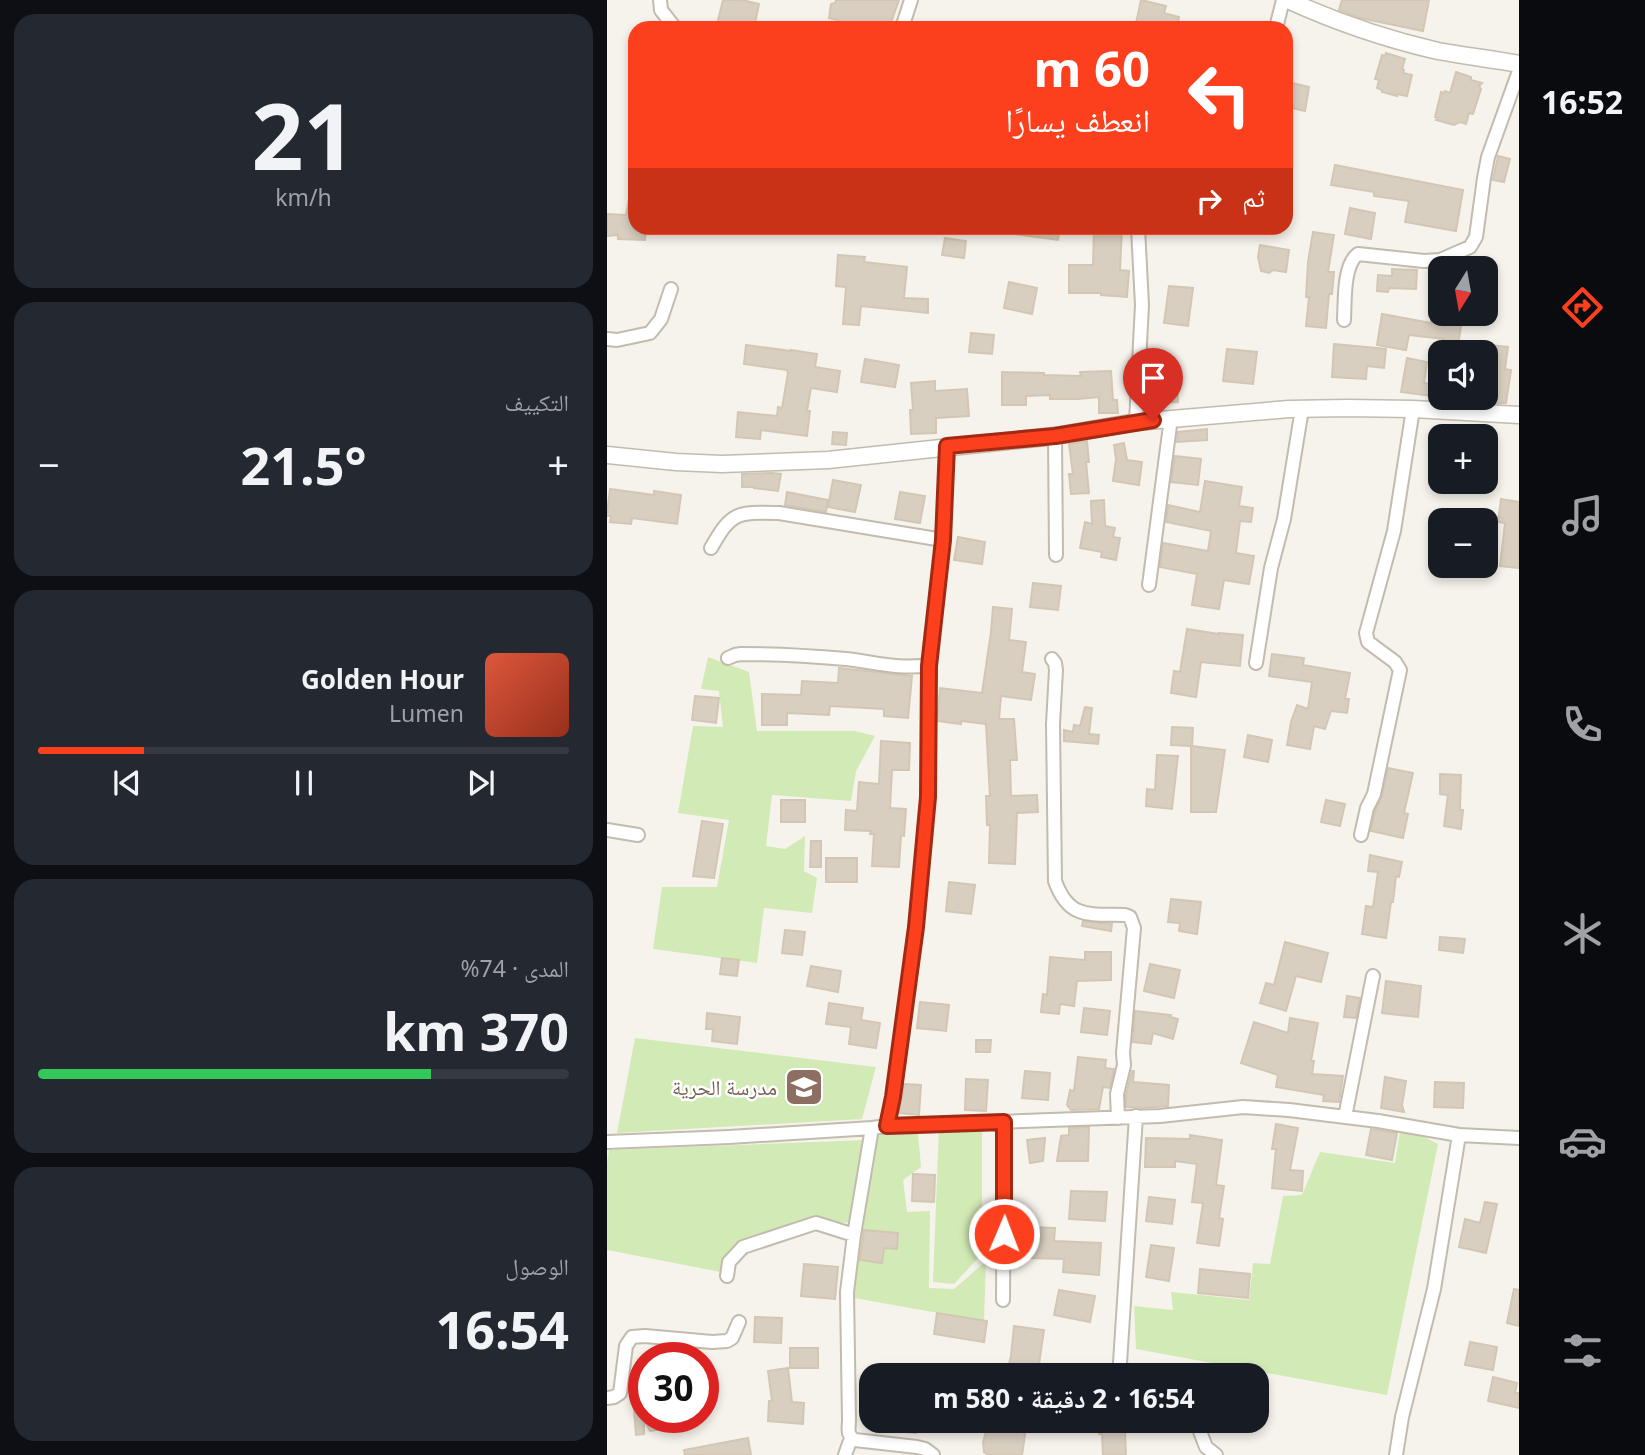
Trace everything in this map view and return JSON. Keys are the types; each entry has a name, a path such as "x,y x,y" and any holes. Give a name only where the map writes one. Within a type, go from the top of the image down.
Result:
{"street":[{"path":"660,0 661,9 670,21"},
{"path":"904,21 911,0"},
{"path":"1278,21 1283,0"},
{"path":"1288,0 1326,18 1392,39 1437,50 1519,64"},
{"path":"1344,320 1348,270 1352,258 1358,254 1432,261 1470,247 1476,237 1488,157 1519,71"},
{"path":"1136,422 1142,305 1138,235"},
{"path":"607,339 617,340 650,333 661,319 671,289"},
{"path":"1256,663 1271,568 1286,511 1302,409"},
{"path":"607,455 722,464 828,460 1055,436 1171,418 1302,409 1413,409 1519,415"},
{"path":"1361,835 1367,808 1374,794 1400,670 1395,662 1368,642 1366,633 1394,531 1413,409"},
{"path":"1149,585 1171,418"},
{"path":"1055,436 1056,555"},
{"path":"887,1126 916,927 928,797 929,666 943,540 947,446"},
{"path":"710,548 731,518 753,512 779,513 943,540"},
{"path":"728,658 741,654 801,655 895,667 929,666"},
{"path":"1052,659 1056,670 1053,724 1055,881 1072,909 1126,915 1130,917 1134,928 1124,1065 1117,1097 1118,1118"},
{"path":"607,830 637,835"},
{"path":"1345,1117 1373,976"},
{"path":"607,1142 887,1126 1118,1118 1243,1107 1345,1117 1459,1135 1519,1138"},
{"path":"1120,1363 1136,1116"},
{"path":"1003,1300 1004,1122"},
{"path":"845,1455 851,1438 848,1432 847,1292 872,1128"},
{"path":"1396,1455 1401,1416 1434,1289 1459,1135"},
{"path":"727,1276 729,1262 743,1247 816,1223 854,1235"},
{"path":"607,1398 620,1393 626,1346 632,1337 727,1341 732,1338 739,1322"},
{"path":"1201,1433 1206,1447 1216,1455"},
{"path":"851,1438 925,1448 933,1455"}],"green space":[{"path":"708,657 749,672 757,731 855,731 875,736 856,771 851,801 772,795 766,846 785,849 805,836 804,871 817,878 812,913 764,908 757,963 653,949 662,887 717,887 729,820 678,813 693,726 723,727 719,691 701,689"},
{"path":"635,1038 876,1067 862,1119 617,1133"},
{"path":"1401,1125 1438,1144 1387,1395 1269,1373 1269,1363 1212,1363 1136,1349 1134,1306 1173,1310 1171,1292 1249,1300 1253,1263 1270,1264 1283,1196 1302,1195 1320,1152 1395,1163"},
{"path":"939,1127 982,1131 982,1254 954,1284 933,1282"},
{"path":"875,1133 918,1133 921,1167 903,1180 907,1212 930,1211 929,1288 954,1289 986,1261 984,1321 854,1298 859,1233"},
{"path":"868,1140 854,1223 795,1221 791,1227 738,1242 734,1256 724,1258 721,1272 607,1250 609,1150"}],"building":[{"path":"723,0 759,4 755,21 718,21"},
{"path":"836,0 899,0 892,21 840,21 829,18 831,4"},
{"path":"1141,0 1166,6 1164,13 1179,17 1178,21 1136,21"},
{"path":"1342,0 1429,0 1423,31 1360,18 1339,10"},
{"path":"1386,53 1405,59 1403,73 1412,75 1407,96 1382,92 1377,88 1379,80 1375,79 1382,55 1385,56"},
{"path":"1456,72 1482,83 1473,114 1469,113 1466,124 1460,122 1454,125 1436,120 1438,118 1435,117 1441,92 1450,93"},
{"path":"1293,83 1309,87 1305,111 1293,108"},
{"path":"1498,156 1510,159 1504,182 1493,180"},
{"path":"1335,165 1463,190 1456,231 1405,222 1409,201 1374,196 1374,192 1331,185"},
{"path":"628,204 628,235 645,235 645,240 618,239 618,235 607,236 607,214 626,215"},
{"path":"1350,208 1375,213 1371,239 1345,234"},
{"path":"1313,232 1334,235 1328,272 1334,272 1326,328 1306,326 1308,262"},
{"path":"1021,235 1059,235 1058,240"},
{"path":"1094,235 1122,235 1120,270 1129,271 1127,297 1101,293 1069,293 1069,265 1093,265"},
{"path":"945,238 966,241 964,258 942,255"},
{"path":"1260,245 1289,250 1286,272 1261,271 1258,257"},
{"path":"838,255 865,257 864,262 907,267 904,298 928,299 928,313 861,306 859,325 843,324 846,287 836,286"},
{"path":"1392,269 1417,270 1416,289 1389,288 1388,292 1377,291 1378,275 1392,276"},
{"path":"1009,282 1037,288 1032,314 1004,308"},
{"path":"1169,286 1193,288 1188,326 1164,323"},
{"path":"1382,314 1428,322 1428,326 1461,326 1459,340 1409,335 1406,350 1377,345"},
{"path":"971,333 994,335 992,354 969,352"},
{"path":"1334,344 1386,349 1384,368 1367,366 1366,379 1332,377"},
{"path":"746,345 817,354 815,367 840,371 837,392 811,388 807,436 761,430 760,439 736,437 738,412 777,416 778,407 782,408 788,373 787,370 744,364"},
{"path":"1498,346 1508,347 1505,369 1511,370 1506,403 1498,403"},
{"path":"1227,349 1257,352 1253,384 1223,381"},
{"path":"1407,358 1427,362 1424,383 1428,384 1428,395 1401,392"},
{"path":"865,359 899,365 895,387 861,382"},
{"path":"1111,371 1113,400 1117,400 1118,413 1099,413 1099,397 1050,399 1050,395 1026,396 1026,405 1002,405 1002,372 1081,376 1080,372"},
{"path":"1176,371 1178,402 1156,403 1154,372"},
{"path":"935,381 935,391 967,389 969,416 936,418 936,433 911,434 911,383"},
{"path":"1207,429 1207,440 1177,442 1178,432"},
{"path":"833,432 847,433 846,445 832,444"},
{"path":"1087,441 1089,493 1071,494 1069,474 1073,474 1069,444"},
{"path":"1124,443 1127,460 1142,462 1139,485 1113,481 1116,459 1114,445"},
{"path":"1175,456 1201,459 1198,485 1171,482"},
{"path":"742,474 781,474 778,491 742,487"},
{"path":"833,480 861,485 855,512 828,507"},
{"path":"1205,481 1242,487 1239,506 1253,508 1251,522 1240,521 1236,553 1254,556 1249,584 1224,580 1219,609 1192,605 1197,574 1160,567 1163,543 1208,551 1211,531 1166,522 1168,505 1200,512"},
{"path":"610,489 654,495 654,491 681,495 677,524 632,518 631,524 610,522 611,516 607,516 607,513"},
{"path":"787,492 828,500 826,512 785,505"},
{"path":"900,492 925,496 920,523 895,519"},
{"path":"1501,499 1519,502 1519,568 1500,566 1505,523 1498,522"},
{"path":"1104,500 1105,526 1115,528 1113,537 1120,538 1116,560 1101,557 1102,552 1080,548 1085,522 1092,524 1091,501"},
{"path":"958,537 985,542 982,564 954,560"},
{"path":"1033,583 1061,586 1058,610 1030,607"},
{"path":"993,607 1012,609 1009,640 1026,642 1022,672 1035,674 1031,700 1001,696 999,719 1014,719 1017,760 1010,760 1011,796 1037,795 1038,812 1017,813 1015,864 989,863 990,825 987,825 986,796 990,796 986,724 937,721 940,688 982,693"},
{"path":"1187,629 1243,635 1240,666 1201,662 1196,697 1171,693 1174,671 1180,672"},
{"path":"1272,654 1304,658 1303,665 1350,673 1345,699 1349,699 1347,713 1331,711 1325,729 1314,726 1310,749 1287,745 1297,705 1308,709 1312,682 1269,676"},
{"path":"839,668 912,676 908,718 884,716 884,709 830,706 829,715 787,713 787,725 762,725 762,694 801,695 802,681 838,683"},
{"path":"695,696 719,698 716,723 692,720"},
{"path":"1085,707 1092,708 1089,734 1099,735 1098,744 1064,741 1064,730 1073,732 1074,725 1080,726"},
{"path":"1172,727 1193,728 1192,746 1225,750 1216,812 1191,812 1191,746 1171,745"},
{"path":"1248,735 1272,740 1268,762 1244,757"},
{"path":"881,741 910,743 909,770 892,770 890,808 906,809 899,867 872,866 874,834 870,834 871,831 845,830 846,810 857,811 859,782 879,784"},
{"path":"1157,755 1178,756 1172,809 1146,806 1147,789 1155,790"},
{"path":"1388,768 1413,773 1404,813 1408,814 1403,838 1371,831"},
{"path":"1440,774 1461,775 1461,829 1444,826 1448,795 1440,794"},
{"path":"781,800 805,800 805,822 781,822"},
{"path":"1326,800 1345,804 1340,826 1321,822"},
{"path":"702,821 723,824 714,878 693,876"},
{"path":"811,841 821,841 821,867 810,867"},
{"path":"1370,855 1402,862 1399,877 1396,876 1386,938 1362,934 1366,906 1373,907 1378,872 1368,871"},
{"path":"826,858 857,858 857,882 826,882"},
{"path":"949,882 975,885 971,914 946,911"},
{"path":"1171,899 1201,902 1197,934 1179,931 1180,923 1168,922"},
{"path":"1083,921 1112,924 1111,931 1082,926"},
{"path":"785,930 805,932 802,955 782,953"},
{"path":"1440,937 1465,939 1463,953 1439,950"},
{"path":"1285,942 1328,953 1321,982 1296,976 1286,1011 1260,1003 1266,983 1274,985"},
{"path":"1085,952 1111,952 1111,980 1077,981 1074,1006 1060,1004 1059,1014 1041,1012 1043,994 1047,995 1050,957 1085,960"},
{"path":"722,958 739,960 737,976 720,974"},
{"path":"1150,964 1180,970 1174,998 1144,991"},
{"path":"811,966 841,971 838,992 807,986"},
{"path":"1386,981 1421,986 1418,1017 1382,1013"},
{"path":"1347,996 1360,998 1356,1018 1344,1017"},
{"path":"920,1002 949,1005 946,1031 917,1028"},
{"path":"829,1003 863,1008 861,1020 880,1023 876,1048 849,1044 851,1027 826,1024"},
{"path":"1084,1008 1110,1011 1107,1035 1081,1032"},
{"path":"1135,1011 1171,1015 1170,1017 1178,1019 1173,1039 1153,1033 1151,1044 1133,1042"},
{"path":"707,1013 740,1017 737,1044 712,1041 713,1029 706,1029"},
{"path":"1290,1018 1318,1023 1311,1061 1314,1061 1312,1074 1343,1076 1339,1102 1323,1101 1324,1095 1276,1087 1278,1075 1241,1063 1254,1022 1288,1033"},
{"path":"976,1040 991,1040 990,1052 976,1052"},
{"path":"1078,1057 1106,1060 1105,1068 1114,1069 1110,1088 1103,1087 1099,1109 1071,1110 1067,1105 1070,1090 1074,1091"},
{"path":"1025,1071 1050,1073 1048,1100 1022,1098"},
{"path":"1132,1071 1133,1082 1169,1085 1168,1106 1126,1107"},
{"path":"1385,1077 1406,1081 1402,1105 1404,1112 1381,1108"},
{"path":"966,1079 988,1080 986,1111 965,1110"},
{"path":"1435,1082 1464,1083 1463,1108 1434,1107"},
{"path":"904,1084 921,1085 919,1115 899,1113"},
{"path":"1276,1124 1298,1128 1290,1170 1303,1171 1302,1191 1272,1188 1276,1149 1272,1149"},
{"path":"1089,1127 1088,1161 1057,1161 1061,1136 1069,1135 1069,1128"},
{"path":"1371,1129 1397,1133 1392,1160 1366,1155"},
{"path":"1190,1135 1222,1140 1216,1185 1224,1186 1219,1218 1223,1219 1219,1246 1197,1243 1203,1203 1192,1202 1197,1164 1175,1161 1175,1167 1145,1167 1146,1138 1190,1139"},
{"path":"1045,1138 1043,1161 1030,1163 1027,1140"},
{"path":"913,1174 935,1175 934,1202 912,1201"},
{"path":"1071,1191 1107,1192 1105,1221 1069,1219"},
{"path":"1149,1197 1175,1200 1172,1224 1146,1221"},
{"path":"1485,1202 1497,1204 1486,1253 1459,1247 1465,1219 1480,1223"},
{"path":"1030,1227 1055,1228 1054,1241 1101,1243 1099,1275 1063,1272 1064,1259 1029,1258"},
{"path":"864,1230 898,1233 897,1249 884,1248 882,1263 860,1260"},
{"path":"1151,1245 1174,1248 1169,1281 1146,1277"},
{"path":"804,1264 838,1267 835,1299 801,1296"},
{"path":"1200,1269 1250,1274 1248,1298 1198,1293"},
{"path":"1514,1289 1519,1290 1519,1326 1507,1323"},
{"path":"1059,1290 1095,1296 1090,1322 1054,1315"},
{"path":"937,1313 987,1321 984,1342 934,1334"},
{"path":"755,1317 782,1318 781,1343 754,1342"},
{"path":"1014,1326 1044,1330 1039,1363 1009,1363"},
{"path":"1470,1342 1497,1347 1493,1370 1465,1365"},
{"path":"790,1348 818,1348 818,1368 790,1368"},
{"path":"788,1368 792,1402 804,1403 803,1424 768,1421 769,1401 772,1401 768,1371"},
{"path":"1493,1377 1517,1383 1515,1393 1519,1393 1519,1408 1488,1401"},
{"path":"986,1433 1025,1433 1022,1455 988,1455 984,1452"},
{"path":"1125,1433 1126,1455 1103,1455 1102,1434 1099,1434"},
{"path":"748,1438 751,1455 685,1455 684,1450"}],"place":[{"name":"مدرسة الحرية","path":"804,1087"}],"route":[{"path":"1004,1234 1004,1122 887,1126 916,927 928,797 929,666 943,540 947,446 1055,436 1153,420"}]}
